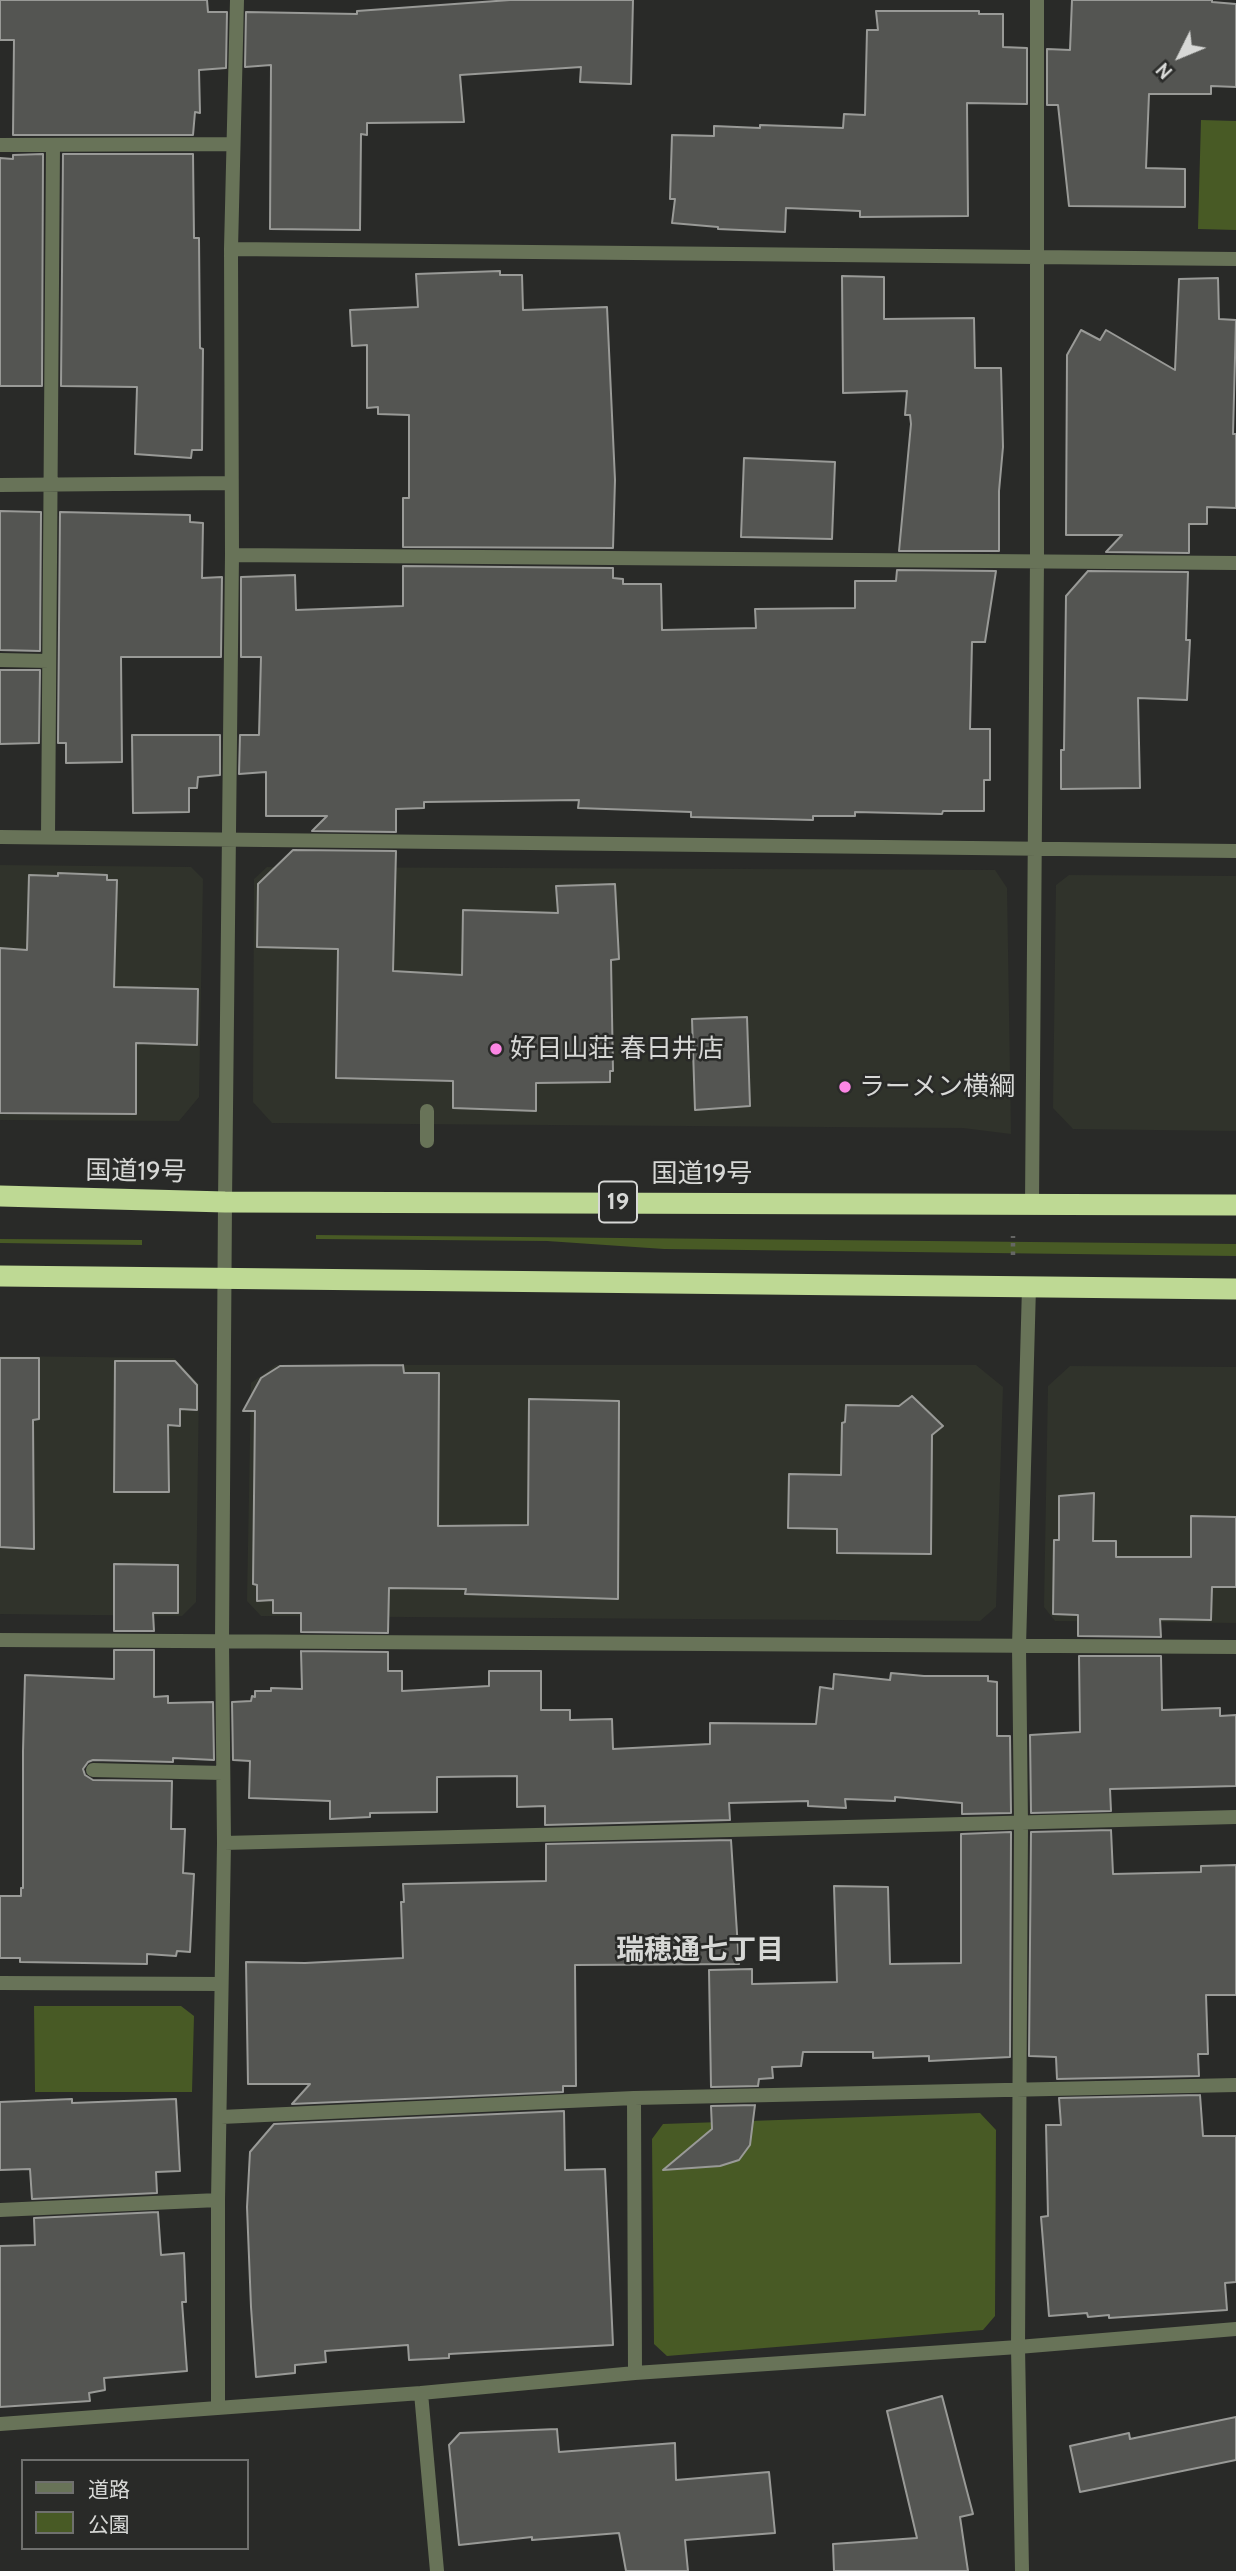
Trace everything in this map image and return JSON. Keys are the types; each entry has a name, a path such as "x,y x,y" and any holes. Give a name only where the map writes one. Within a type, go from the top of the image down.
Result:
{"highway":[{"name":"国道19号","path":"0,1196 225,1202 1236,1205"},
{"path":"0,1276 1236,1289"}],"street":[{"path":"218,2407 218,2200 224,1843 222,1642 225,1202 232,555 231,249 237,0"},
{"path":"1032,1203 1037,560 1037,0"},
{"path":"0,145 233,144"},
{"path":"48,837 53,145"},
{"path":"231,249 1236,259"},
{"path":"0,485 231,483"},
{"path":"232,555 1236,563"},
{"path":"0,660 50,661"},
{"path":"0,837 1236,850"},
{"path":"427,1111 427,1141"},
{"path":"1022,2571 1018,2347 1021,1824 1019,1646 1029,1287"},
{"path":"0,1640 1236,1647"},
{"path":"93,1770 223,1773"},
{"path":"224,1843 1236,1817"},
{"path":"0,1983 221,1984"},
{"path":"221,2117 634,2098 1236,2085"},
{"path":"634,2098 635,2373"},
{"path":"0,2210 218,2200"},
{"path":"0,2424 421,2393 635,2373 1236,2329"},
{"path":"421,2393 437,2571"}],"path":[{"path":"1013,1233 1013,1260"}],"shaded area":[{"path":"0,865 191,867 203,879 199,1097 179,1121 0,1120"},
{"path":"267,867 995,870 1007,888 1011,1134 963,1128 272,1123 253,1102 254,879"},
{"path":"1069,875 1236,876 1236,1131 1073,1129 1053,1108 1056,885"},
{"path":"0,1356 174,1358 199,1384 196,1602 182,1616 0,1614"},
{"path":"276,1365 976,1365 1003,1387 996,1607 980,1621 261,1616 247,1601 251,1383"},
{"path":"1070,1366 1236,1367 1236,1623 1055,1621 1044,1607 1048,1386"}],"green space":[{"path":"1201,120 1236,121 1236,230 1198,229"},
{"path":"316,1235 1236,1244 1236,1256 664,1249 547,1241 316,1239"},
{"path":"0,1239 142,1240 142,1245 0,1243"},
{"path":"34,2006 181,2006 194,2016 192,2092 35,2092"},
{"path":"980,2113 996,2130 995,2316 983,2330 667,2356 654,2344 652,2139 663,2124"}],"building":[{"path":"0,0 207,0 208,12 227,12 226,68 199,70 200,113 195,112 193,135 13,135 14,40 0,40"},
{"path":"510,0 633,0 631,84 580,82 581,67 460,75 464,122 367,123 367,135 361,134 360,230 270,229 271,65 245,67 246,12 357,14 357,11"},
{"path":"1072,0 1212,0 1236,4 1236,87 1211,86 1211,94 1149,94 1146,168 1185,169 1185,207 1069,206 1058,105 1047,105 1047,49 1070,50"},
{"path":"876,11 979,11 979,14 1003,14 1003,47 1027,48 1027,104 967,103 968,216 860,217 860,211 786,208 785,232 718,229 672,223 675,199 670,199 672,135 714,136 714,126 843,128 844,114 865,115 867,30 878,30"},
{"path":"43,154 42,386 0,386 0,158 13,159 13,155"},
{"path":"63,154 193,154 194,238 199,238 200,348 203,349 202,450 192,450 191,458 135,454 137,387 61,386"},
{"path":"500,271 500,275 522,275 523,310 607,307 615,480 613,548 403,547 403,498 409,498 409,415 378,414 378,407 367,408 367,345 352,346 350,310 418,307 416,274"},
{"path":"842,276 884,277 884,319 974,318 975,368 1001,368 1003,447 999,491 999,551 899,551 911,424 910,415 905,415 907,391 843,393"},
{"path":"1218,278 1219,319 1236,320 1233,434 1236,434 1236,508 1207,507 1207,524 1189,524 1189,553 1106,552 1122,535 1066,535 1067,355 1081,330 1100,340 1106,330 1175,370 1179,279"},
{"path":"744,458 835,462 832,539 741,537"},
{"path":"0,511 41,512 40,651 0,650"},
{"path":"60,512 190,515 190,522 203,523 202,578 222,577 221,657 121,657 122,762 66,763 66,743 58,743"},
{"path":"403,566 613,568 613,578 623,579 623,584 661,584 662,630 756,628 755,609 855,608 855,581 896,581 897,570 996,571 985,642 972,642 970,729 990,729 990,780 984,780 984,811 943,811 942,814 855,812 855,816 813,816 813,820 691,817 691,812 578,808 579,800 424,802 424,808 396,809 396,832 312,831 327,816 266,816 266,772 239,774 240,735 259,735 261,657 241,657 241,577 295,575 296,610 403,606"},
{"path":"1088,571 1188,572 1186,640 1190,640 1187,700 1138,698 1140,788 1061,789 1066,596"},
{"path":"0,670 40,670 39,743 0,744"},
{"path":"132,735 220,735 220,775 198,777 197,788 189,788 189,812 133,813"},
{"path":"293,850 396,851 393,971 462,975 463,910 558,913 556,886 615,884 619,959 611,960 613,1071 610,1071 610,1082 536,1083 536,1111 453,1108 453,1081 336,1078 338,949 257,947 258,884"},
{"path":"58,873 107,875 107,880 117,880 114,987 198,989 197,1045 136,1043 136,1114 0,1113 0,948 27,950 29,875 58,876"},
{"path":"747,1017 750,1106 695,1110 692,1019"},
{"path":"0,1358 39,1358 39,1419 33,1420 34,1549 0,1547"},
{"path":"115,1361 175,1361 197,1385 197,1410 180,1409 180,1426 168,1425 169,1492 114,1492"},
{"path":"403,1365 404,1373 439,1373 438,1526 528,1525 529,1399 619,1401 618,1599 465,1594 466,1589 389,1588 388,1633 301,1632 301,1613 273,1613 273,1600 257,1601 257,1585 253,1584 255,1411 243,1411 261,1378 280,1366"},
{"path":"912,1396 943,1426 932,1435 931,1554 837,1553 837,1529 788,1528 789,1474 841,1475 842,1423 845,1422 846,1405 899,1406"},
{"path":"1094,1493 1093,1541 1116,1541 1116,1557 1191,1557 1191,1516 1236,1517 1236,1587 1212,1587 1211,1620 1160,1619 1161,1637 1078,1636 1078,1615 1053,1614 1054,1540 1059,1540 1059,1496"},
{"path":"114,1564 178,1565 178,1613 153,1613 154,1631 114,1631"},
{"path":"114,1650 154,1650 154,1697 168,1696 168,1703 213,1702 214,1760 93,1760 83,1769 85,1775 93,1780 172,1781 171,1829 185,1829 183,1873 194,1874 190,1952 177,1951 176,1956 147,1954 147,1964 20,1962 20,1958 0,1958 0,1896 21,1896 23,1888 25,1675 114,1679"},
{"path":"301,1651 388,1652 388,1671 402,1671 402,1691 489,1686 489,1671 541,1671 541,1710 570,1710 570,1720 612,1719 613,1749 710,1744 710,1723 816,1724 820,1687 833,1689 834,1674 890,1680 891,1673 988,1676 988,1681 997,1682 997,1736 1010,1736 1011,1813 962,1814 962,1803 895,1797 895,1801 845,1799 846,1808 808,1806 808,1801 729,1803 730,1820 545,1825 545,1806 517,1807 517,1776 437,1777 437,1812 370,1813 370,1817 330,1819 330,1801 249,1798 250,1761 233,1760 232,1702 251,1701 252,1696 255,1697 255,1691 271,1691 271,1688 302,1689"},
{"path":"1079,1656 1161,1656 1162,1710 1220,1708 1220,1716 1236,1715 1236,1786 1110,1789 1111,1811 1031,1813 1030,1735 1080,1732"},
{"path":"1111,1830 1113,1874 1201,1872 1201,1866 1236,1865 1236,1995 1206,1995 1208,2054 1198,2054 1199,2076 1057,2079 1056,2057 1029,2056 1031,1832"},
{"path":"1011,1832 1010,2057 929,2061 929,2056 873,2058 873,2052 803,2052 801,2066 772,2067 773,2078 759,2079 758,2086 711,2087 709,1970 752,1969 752,1984 837,1982 834,1886 888,1887 890,1964 961,1963 961,1834"},
{"path":"731,1840 739,1964 575,1965 576,2086 563,2086 563,2092 292,2104 310,2084 248,2084 246,1962 305,1963 403,1958 403,1884 546,1881 546,1844"},
{"path":"1200,2095 1203,2136 1236,2136 1236,2282 1225,2283 1227,2310 1109,2318 1109,2315 1088,2317 1087,2313 1049,2316 1041,2217 1048,2216 1046,2125 1061,2125 1059,2098"},
{"path":"72,2099 72,2103 176,2099 180,2171 156,2172 157,2193 32,2199 30,2169 0,2170 0,2102"},
{"path":"755,2105 750,2145 739,2160 720,2166 663,2170 712,2129 711,2106"},
{"path":"564,2111 565,2170 605,2169 613,2345 449,2354 449,2358 409,2360 408,2345 325,2351 326,2362 295,2365 295,2373 256,2377 247,2207 250,2152 274,2124"},
{"path":"158,2212 161,2255 184,2253 186,2302 182,2302 187,2371 104,2378 105,2390 89,2393 90,2401 0,2407 0,2246 35,2245 34,2218"},
{"path":"942,2396 973,2514 960,2517 968,2571 834,2571 833,2544 917,2538 887,2411"},
{"path":"1236,2417 1236,2460 1080,2492 1070,2446 1129,2433 1130,2439"},
{"path":"557,2429 559,2452 675,2443 676,2480 769,2472 775,2533 685,2540 688,2571 626,2571 619,2533 532,2540 532,2537 459,2545 449,2445 460,2433"}],"place":[{"name":"好日山荘 春日井店","path":"496,1049"},
{"name":"ラーメン横綱","path":"845,1087"}],"district":[{"name":"瑞穂通七丁目","path":"700,1951"}]}
